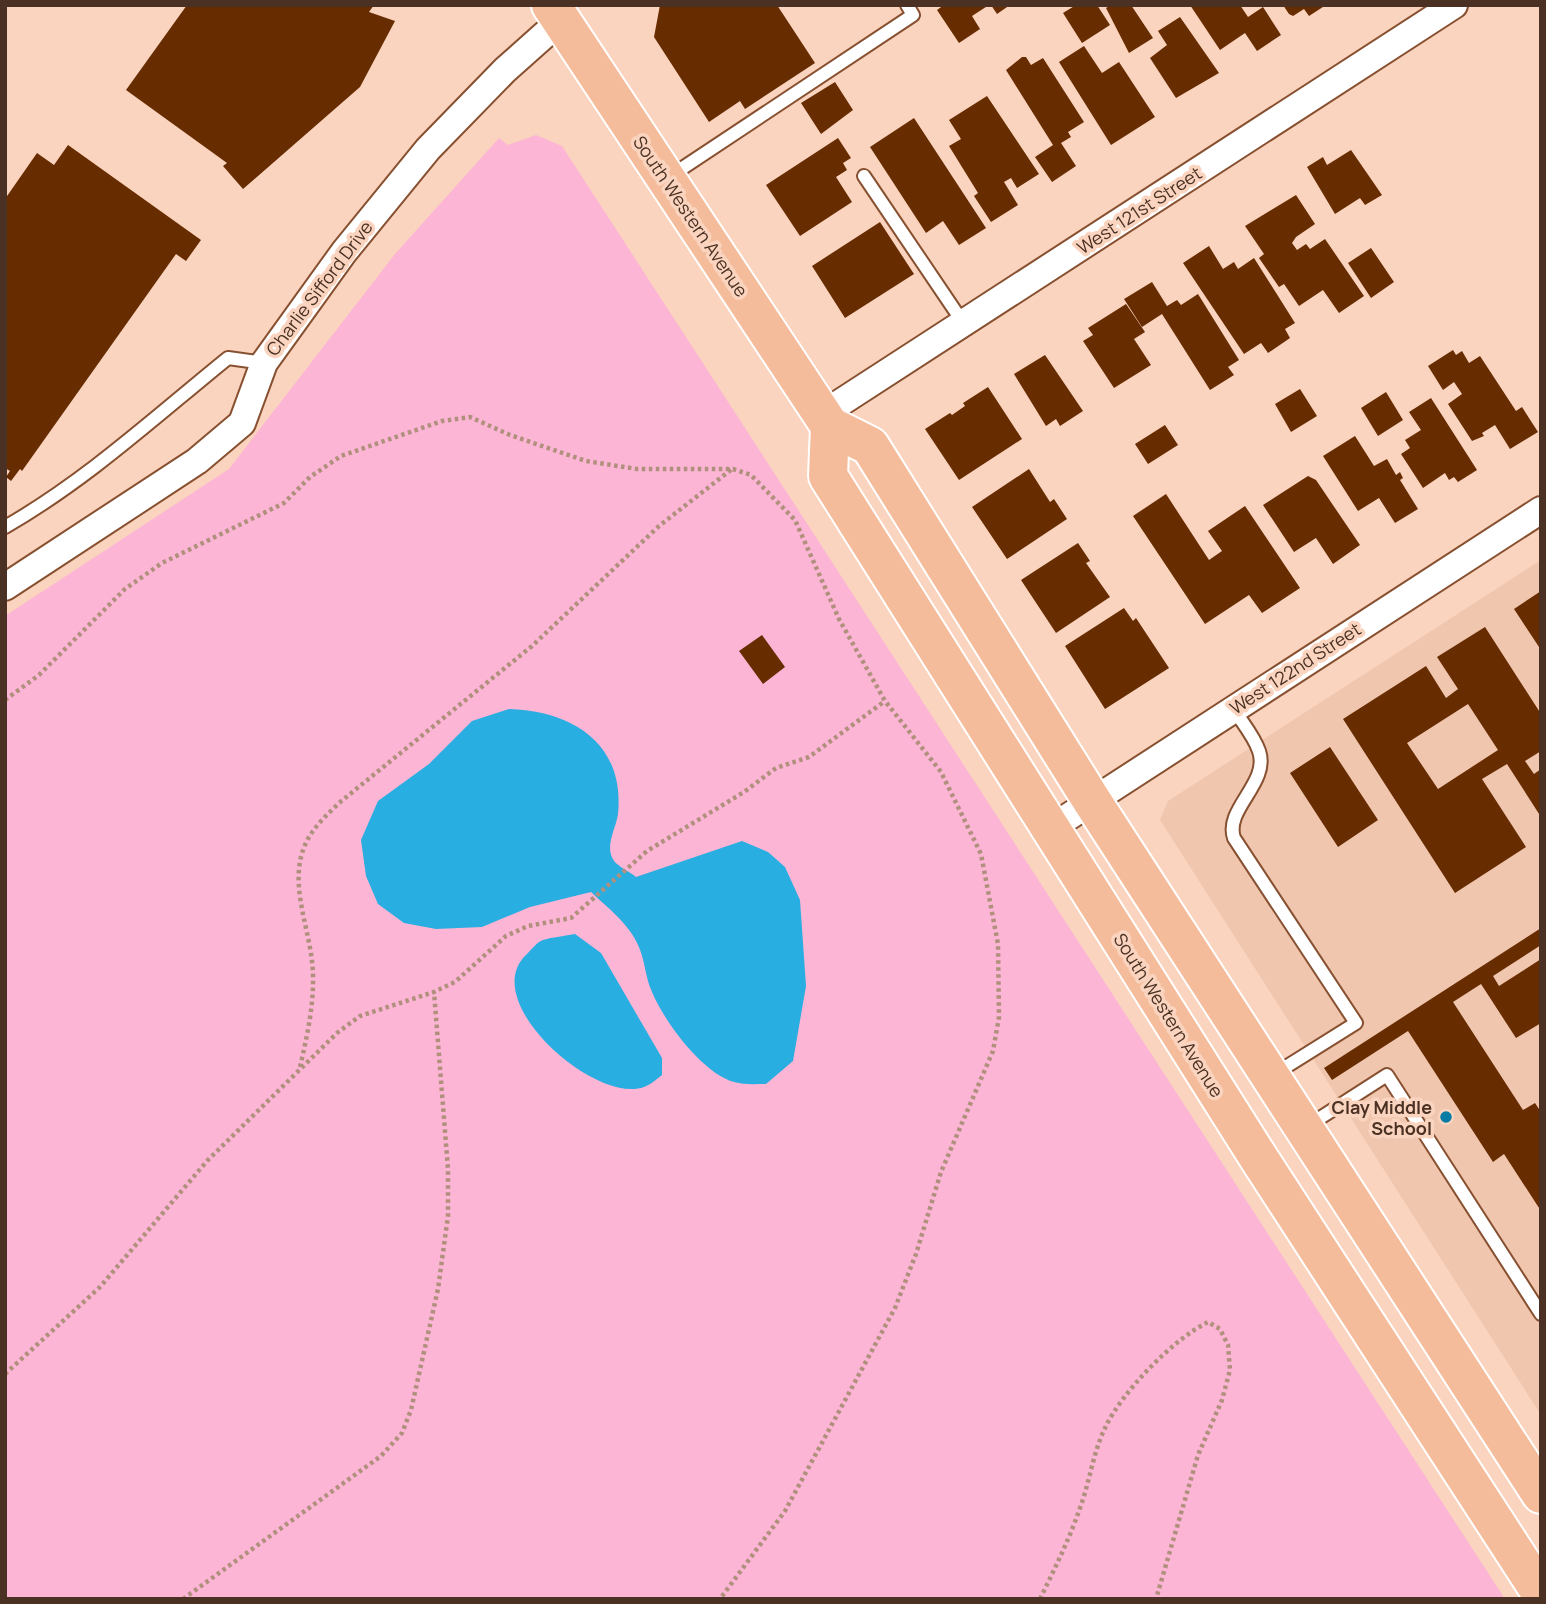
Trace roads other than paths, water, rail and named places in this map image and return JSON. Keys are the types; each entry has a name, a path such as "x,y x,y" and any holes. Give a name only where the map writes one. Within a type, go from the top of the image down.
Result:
{"main road":[{"name":"South Western Avenue","path":"556,13 826,420 870,446 1092,801 1306,1127 1541,1494"},
{"name":"South Western Avenue","path":"826,420 828,476 1260,1160 1541,1593"}],"street":[{"name":"West 121st Street","path":"826,420 964,324 1454,5"},
{"name":"Charlie Sifford Drive","path":"5,587 217,447 242,423 264,363 344,252 428,149 556,13"},
{"name":"West 122nd Street","path":"1051,828 1541,510"}],"lane":[{"path":"666,179 913,15 907,5"},
{"path":"864,176 964,324"},
{"path":"5,527 41,506 116,452 228,358 264,363"},
{"path":"1233,708 1261,757 1255,782 1233,823 1234,838 1356,1023 1272,1076"},
{"path":"1306,1127 1387,1075 1541,1314"}],"water":[{"path":"509,709 554,716 573,724 603,750 613,768 618,789 618,814 610,843 611,855 616,863 636,877 742,841 768,852 785,867 800,900 806,986 793,1061 766,1084 738,1083 722,1077 697,1057 675,1031 658,1004 634,937 617,916 591,892 530,907 482,927 436,929 404,923 378,904 366,876 361,840 378,801 429,764 472,721"},
{"path":"575,934 601,953 662,1058 662,1075 644,1087 623,1088 598,1080 572,1065 548,1044 529,1021 517,997 515,974 527,954 543,940"}],"place":[{"name":"Clay Middle School","path":"1446,1117"}]}
